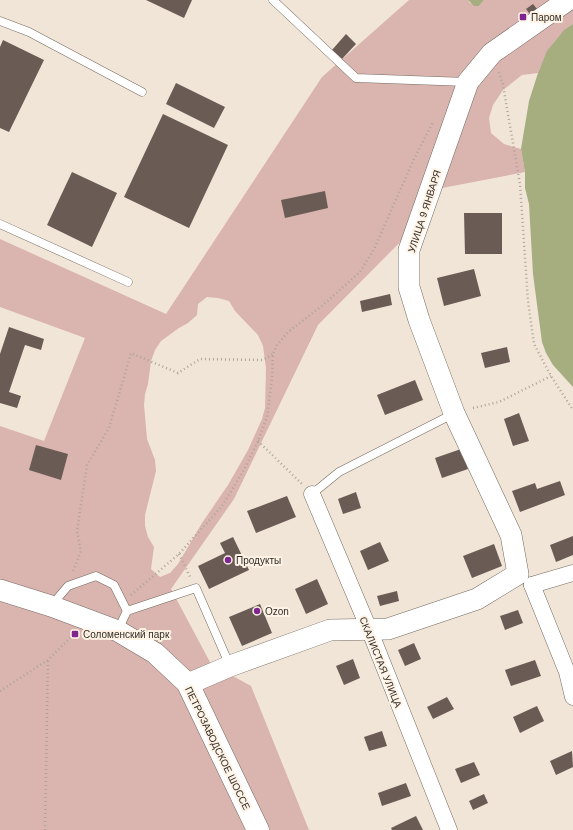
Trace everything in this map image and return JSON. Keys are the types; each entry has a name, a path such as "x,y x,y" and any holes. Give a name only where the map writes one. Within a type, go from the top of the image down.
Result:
{"main road":[{"name":"ПЕТРОЗАВОДСКОЕ ШОССЕ","path":"188,684 258,830"}],"street":[{"name":"УЛИЦА 9 ЯНВАРЯ","path":"568,0 492,53 468,82 409,250 409,287 419,320 454,413 511,535 525,580 567,672 573,697"},
{"name":"СКАЛИСТАЯ УЛИЦА","path":"312,494 449,830"},
{"path":"188,684 230,666 330,630 388,629 477,599 525,580 573,573"},
{"name":"ПЕТРОЗАВОДСКОЕ ШОССЕ","path":"0,590 51,606 118,632 155,653 188,684"}],"lane":[{"path":"273,0 356,78 468,82"},
{"path":"0,21 29,32 142,92"},
{"path":"0,224 128,282"},
{"path":"312,494 339,472 454,413"},
{"path":"51,606 68,586 96,576 114,584 127,611 118,632"},
{"path":"127,611 196,588 230,666"}],"path":[{"path":"492,53 503,85 520,184 528,301 534,344 551,376 573,410"},
{"path":"123,602 179,554 222,506 244,470 258,441 267,417 272,378 273,354 277,345 288,332 360,272 374,249 403,184"},
{"path":"68,586 81,551 77,531 87,465 109,428 131,354 178,373 200,359 263,360 273,354"},
{"path":"454,413 499,402 551,376"},
{"path":"258,441 312,494"},
{"path":"179,554 196,588"},
{"path":"0,692 48,660 87,620"},
{"path":"45,830 48,660"}],"shaded area":[{"path":"409,0 468,0 470,3 479,6 484,0 573,0 573,24 556,40 538,73 522,75 503,90 493,105 489,118 491,133 504,144 521,149 525,172 437,189 417,225 318,325 234,499 171,589 211,664 251,686 309,830 0,830 0,426 44,441 85,338 0,307 0,239 166,314 322,77","holes":["207,297 229,301 235,311 258,335 263,346 266,368 265,408 262,419 248,450 228,485 202,523 178,564 170,573 160,577 151,569 154,547 148,537 145,526 145,515 156,471 155,460 147,439 144,405 151,361 155,350 161,341 188,323 197,315 198,304"]},
{"path":"468,0 484,0 479,6 474,6"},
{"path":"573,24 573,387 553,365 542,342 533,274 529,204 525,188 525,172 521,149 529,101 547,51 564,30"}],"building":[{"path":"146,0 192,0 184,18"},
{"path":"533,4 537,9 530,14 526,9"},
{"path":"346,34 356,44 342,59 332,50"},
{"path":"3,40 44,60 9,132 0,128 0,47"},
{"path":"176,83 225,107 214,128 166,104"},
{"path":"163,114 228,145 189,228 124,197"},
{"path":"72,172 117,193 92,247 47,225"},
{"path":"325,191 328,208 285,218 281,200"},
{"path":"464,213 502,213 502,254 465,254"},
{"path":"474,269 481,296 444,306 437,278"},
{"path":"390,294 392,305 362,312 360,301"},
{"path":"9,327 44,339 41,350 25,345 9,392 21,396 17,408 0,403 0,354"},
{"path":"507,347 510,362 485,368 481,353"},
{"path":"415,380 423,400 385,415 377,395"},
{"path":"519,413 529,441 513,446 504,419"},
{"path":"36,445 68,454 61,480 29,470"},
{"path":"461,449 468,469 442,478 435,458"},
{"path":"560,481 565,495 520,512 512,491 535,483 537,489"},
{"path":"356,492 361,508 343,514 338,499"},
{"path":"287,496 296,517 256,533 247,511"},
{"path":"573,536 573,555 556,562 550,545"},
{"name":"Продукты","path":"233,537 249,570 209,589 198,566 225,553 220,543"},
{"path":"380,542 389,561 368,570 360,551"},
{"path":"494,544 502,566 472,578 463,556"},
{"path":"317,579 328,604 306,614 295,589"},
{"path":"397,591 399,601 380,606 377,596"},
{"path":"260,604 272,633 242,646 229,617"},
{"path":"518,610 523,623 505,630 500,616"},
{"path":"414,643 421,659 405,666 398,650"},
{"path":"353,659 360,678 344,685 336,666"},
{"path":"535,660 541,676 511,686 505,670"},
{"path":"447,697 454,709 433,719 427,707"},
{"path":"537,706 544,721 520,733 513,717"},
{"path":"382,731 387,746 369,751 364,737"},
{"path":"572,751 573,767 556,775 550,761"},
{"path":"474,762 480,775 461,783 455,769"},
{"path":"406,783 411,796 382,806 378,793"},
{"path":"484,794 488,803 473,810 469,801"},
{"path":"416,816 423,830 392,830 391,828"}],"place":[{"name":"Паром","path":"523,17"},
{"name":"Продукты","path":"228,560"},
{"name":"Ozon","path":"257,611"},
{"name":"Соломенский парк","path":"75,634"}]}
